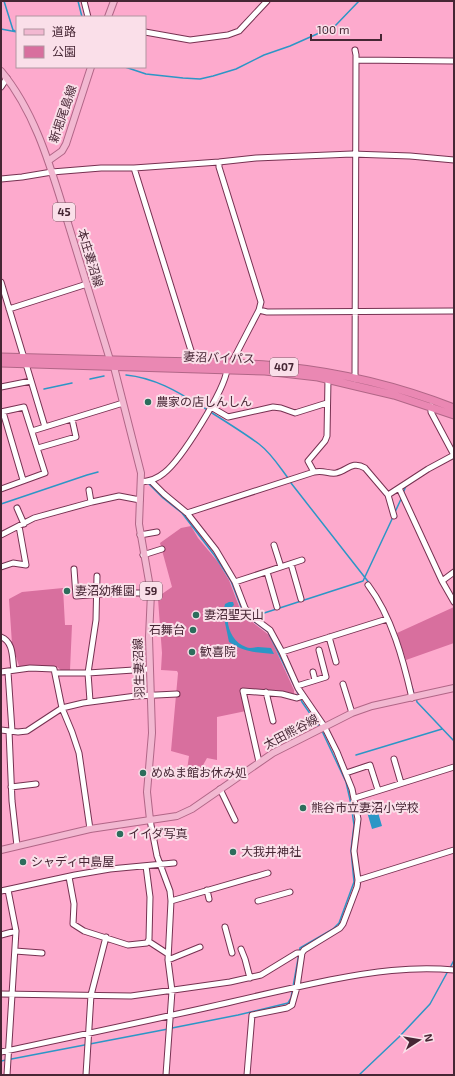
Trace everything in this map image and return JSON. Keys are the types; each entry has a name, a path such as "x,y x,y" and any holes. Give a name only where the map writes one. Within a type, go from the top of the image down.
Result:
{"highway":[{"name":"妻沼バイパス","path":"1,357 25,361 114,367 265,371 328,379 394,395 431,406 454,415"},
{"name":"妻沼バイパス","path":"1,364 25,361 110,360 232,362 286,367 326,372 402,390 454,408"}],"main road":[{"path":"108,16 114,1"},
{"name":"新堀尾島線","path":"48,161 62,151 66,144 91,68"},
{"name":"本庄妻沼線","path":"1,71 15,90 29,116 48,161 110,360 114,367"},
{"name":"羽生妻沼線","path":"114,367 139,462 142,482 139,524 140,535 149,576 151,593 148,637 152,739 148,792 150,820"},
{"name":"太田熊谷線","path":"150,820 181,815 192,809 259,762 316,730 352,713 372,706 454,688"},
{"path":"1,850 90,829 150,820"}],"street":[{"path":"84,1 88,16"},
{"path":"146,32 190,40 228,35 239,31 267,1"},
{"path":"355,50 357,155 355,379"},
{"path":"356,60 454,61"},
{"path":"1,87 7,78"},
{"path":"1,179 52,172 101,168 134,168 264,158 352,154 454,160"},
{"path":"219,162 221,174 261,302 259,310 232,362"},
{"path":"134,168 193,362"},
{"path":"1,282 45,427"},
{"path":"9,309 87,284"},
{"path":"259,310 266,312 454,311"},
{"path":"142,482 152,481 164,473 175,462 211,408 228,369"},
{"path":"314,472 308,461 325,441 327,436 328,379"},
{"path":"1,387 31,381"},
{"path":"32,431 123,403"},
{"path":"211,408 228,417 273,407 295,413 327,403"},
{"path":"388,495 428,469 454,455 431,412 431,406"},
{"path":"1,488 45,473 24,407 2,412 23,480"},
{"path":"38,448 76,437 72,419"},
{"path":"187,513 314,472 322,470 334,473 339,472 348,466 361,466 365,468 388,495 394,516"},
{"path":"152,481 164,494 187,513 216,550 235,582 245,608 254,618 270,630 282,652 297,686 300,697 324,726 346,773 355,798 358,819 354,851 358,880 357,887 343,924 336,931 304,950 302,953 297,987 292,1005 287,1008 252,1015 248,1075"},
{"path":"399,488 442,581 454,602"},
{"path":"88,490 91,502"},
{"path":"103,499 104,493"},
{"path":"1,535 34,518 91,502 119,496 140,500"},
{"path":"1,567 14,564 26,565 21,525 17,508"},
{"path":"140,535 157,532"},
{"path":"274,545 281,567"},
{"path":"144,555 162,548"},
{"path":"235,582 302,560"},
{"path":"291,564 301,599"},
{"path":"74,569 76,596 115,593 151,593"},
{"path":"267,572 277,607"},
{"path":"442,581 454,572"},
{"path":"90,701 88,673 96,620 97,576"},
{"path":"368,585 380,602 387,619 398,648 412,698"},
{"path":"282,652 387,619"},
{"path":"1,637 8,640 10,644 14,670"},
{"path":"329,637 336,662"},
{"path":"297,686 326,676 318,650"},
{"path":"1,672 30,668 54,669 62,708 74,736 79,753 90,829"},
{"path":"55,673 88,673 149,669"},
{"path":"8,672 11,787 17,846"},
{"path":"313,672 315,680"},
{"path":"344,684 352,713"},
{"path":"259,762 243,691 266,692 300,697"},
{"path":"266,692 273,721"},
{"path":"1,730 18,732 27,730 62,708 90,701 177,694"},
{"path":"394,759 401,783"},
{"path":"346,773 370,765 378,790"},
{"path":"355,798 454,767"},
{"path":"11,787 36,784"},
{"path":"220,789 235,820"},
{"path":"150,820 156,856 170,891 171,901 168,960 172,990 166,1075"},
{"path":"358,880 454,850"},
{"path":"1,891 110,869 174,863"},
{"path":"146,866 150,897 148,942"},
{"path":"171,901 268,873"},
{"path":"71,876 74,904 73,924 84,931 128,945 148,942 168,954"},
{"path":"6,1075 16,931 8,890"},
{"path":"207,890 209,899"},
{"path":"258,902 290,892"},
{"path":"225,927 232,953"},
{"path":"1,935 16,931"},
{"path":"86,1075 91,995 106,937"},
{"path":"168,960 200,947"},
{"path":"241,949 250,978"},
{"path":"15,951 42,953"},
{"path":"1,994 131,996 250,978 260,975 297,953 302,953"},
{"path":"1,1052 170,1016 290,988 357,975 415,968 454,970"}],"green space":[{"path":"191,526 198,538 218,562 229,580 240,609 247,618 269,635 294,690 294,694 263,689 242,689 246,711 217,717 217,760 207,758 197,776 186,777 189,756 171,751 178,673 177,671 161,670 162,653 158,599 159,596 172,587 160,543 181,528"},
{"path":"63,588 65,625 72,625 70,670 62,671 57,667 19,666 12,644 9,599 22,592"},
{"path":"454,607 454,643 406,660 397,633"}],"water":[{"path":"233,602 234,605 228,616 229,629 236,640 248,648 271,648 274,654 246,650 229,642 223,613 225,604"},
{"path":"377,809 382,826 372,829 367,812"}],"waterway":[{"path":"4,1 13,30 16,32"},
{"path":"78,1 82,16"},
{"path":"128,68 146,74 183,78 200,79 213,76 236,69 264,55 290,46 335,26 359,1"},
{"path":"1,29 16,32"},
{"path":"126,375 148,379 158,383 178,392 206,409"},
{"path":"90,379 104,376"},
{"path":"44,389 72,383"},
{"path":"212,413 259,444 275,460 288,478"},
{"path":"1,504 98,472"},
{"path":"291,483 370,584"},
{"path":"149,484 163,498 182,513 215,556 231,581 241,607 252,620 268,632 302,702 320,728"},
{"path":"403,493 406,486"},
{"path":"395,512 402,497"},
{"path":"258,615 363,581 393,517"},
{"path":"412,687 414,694"},
{"path":"416,698 417,702 454,741"},
{"path":"356,755 442,729"},
{"path":"172,1028 288,1003 291,998 300,948 333,929 339,923 354,882 351,850 354,825 346,782 322,731"},
{"path":"450,968 454,960"},
{"path":"359,1075 399,1037 430,1004 448,971"},
{"path":"1,1061 168,1029"}],"place":[{"name":"農家の店しんしん","path":"148,402"},
{"name":"妻沼幼稚園","path":"67,591"},
{"name":"妻沼聖天山","path":"196,615"},
{"name":"石舞台","path":"193,630"},
{"name":"歓喜院","path":"192,652"},
{"name":"めぬま館お休み処","path":"143,773"},
{"name":"熊谷市立妻沼小学校","path":"303,808"},
{"name":"イイダ写真","path":"120,834"},
{"name":"大我井神社","path":"233,852"},
{"name":"シャディ中島屋","path":"23,862"}]}
